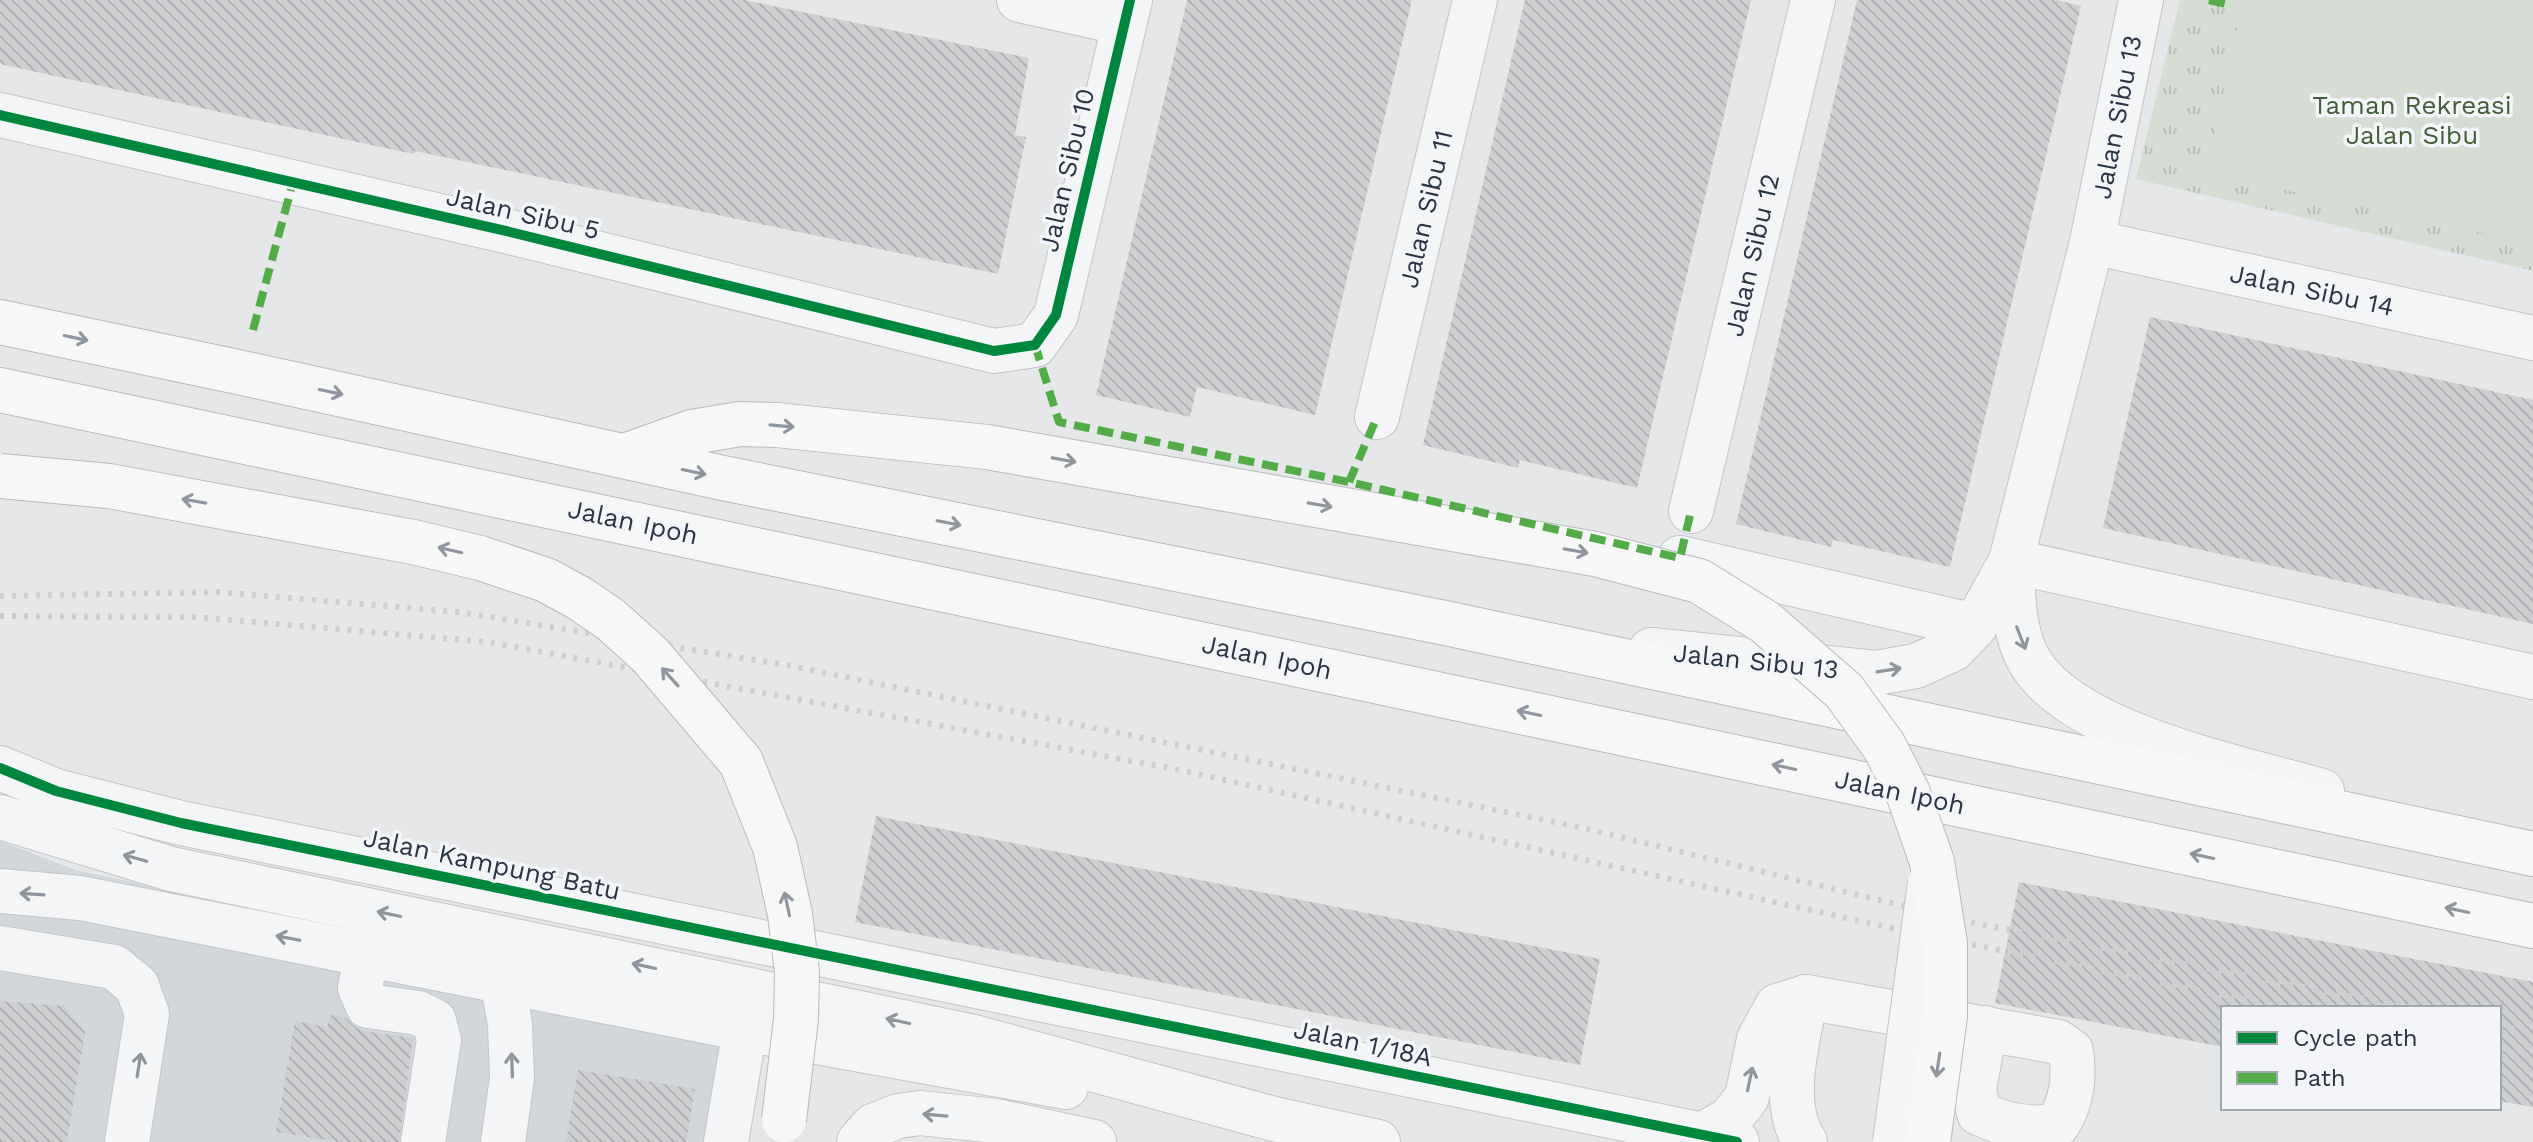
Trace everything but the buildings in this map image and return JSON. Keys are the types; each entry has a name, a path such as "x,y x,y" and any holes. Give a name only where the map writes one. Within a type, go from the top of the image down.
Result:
{"highway":[{"path":"0,322 625,456 1450,624 2533,854"},
{"name":"Jalan Ipoh","path":"0,390 2533,926"},
{"path":"0,400 57,401"},
{"path":"625,456 692,432 740,424 777,425 987,447 1595,554 1699,581 1765,622 1844,691 1884,746 1908,793 1932,862 1945,943 1945,1016 1928,1142"},
{"path":"0,476 109,486 413,542 480,558 546,580 610,619 650,655 741,762 775,847 790,914 797,972 796,1019 784,1135"}],"street":[{"path":"1019,0 1127,11"},
{"name":"Jalan Sibu 11","path":"1377,417 1475,0"},
{"name":"Jalan Sibu 12","path":"1691,511 1813,0"},
{"name":"Jalan Sibu 13","path":"1450,624 1699,656 1876,673 1916,666 1953,649 1975,626 2011,561 2092,242 2141,0"},
{"name":"Jalan Sibu 10","path":"1035,345 1056,315 1127,11"},
{"name":"Jalan Sibu 5","path":"0,115 510,232 994,351 1035,345"},
{"name":"Jalan Sibu 14","path":"2092,242 2533,338"},
{"path":"1680,558 1975,626"},
{"path":"2011,561 2533,677"},
{"name":"Jalan Sibu 13","path":"2011,561 2016,625 2030,662 2056,694 2102,722 2171,748 2363,803 2450,838"},
{"name":"Jalan Kampung Batu","path":"0,768 56,791 181,823 979,986"},
{"path":"0,817 171,869 974,1037 1274,1119 1378,1142"},
{"path":"1895,1142 1932,862"},
{"path":"0,891 80,898 996,1076 1274,1119"},
{"path":"0,948 114,967 137,986 147,1014 127,1142"},
{"path":"367,953 360,988 368,1006 418,1013 434,1021 439,1040 423,1142"},
{"path":"502,980 510,1024 512,1078 503,1142"},
{"name":"Jalan 1/18A","path":"979,986 1720,1138"},
{"path":"1720,1138 1747,1097 1759,1039 1777,1006 1806,997 1985,1028"},
{"path":"1805,1142 1799,1133 1791,1102 1806,997"},
{"path":"726,1142 745,1029"},
{"path":"996,1076 999,1098 996,1121"},
{"path":"859,1142 873,1126 898,1116 920,1113 996,1121 1094,1142"}],"shaded area":[{"path":"0,841 76,870 755,1014 736,1142 0,1142"}],"green space":[{"name":"Taman Rekreasi Jalan Sibu","path":"2180,0 2533,0 2533,271 2136,179"},
{"name":"Taman Rekreasi Jalan Sibu","path":"2243,0 2533,0 2533,244 2206,173"}],"railway":[{"path":"0,596 216,592 459,612 786,665 1579,827 1974,923 2402,1006"},
{"path":"0,616 194,617 488,642 1180,770 1896,929 2276,1006"},
{"path":"2501,1026 2533,1033"},
{"path":"2501,1051 2533,1057"}],"marked path":[{"path":"2209,0 2227,4"},
{"path":"253,330 293,182"},
{"path":"1035,345 1059,422 1349,482 1680,558 1691,511"},
{"path":"1349,482 1377,417"}],"cycle path":[{"path":"0,115 510,232 994,351 1035,345 1056,315 1130,0"},
{"path":"0,768 56,791 181,823 1737,1142"}]}
